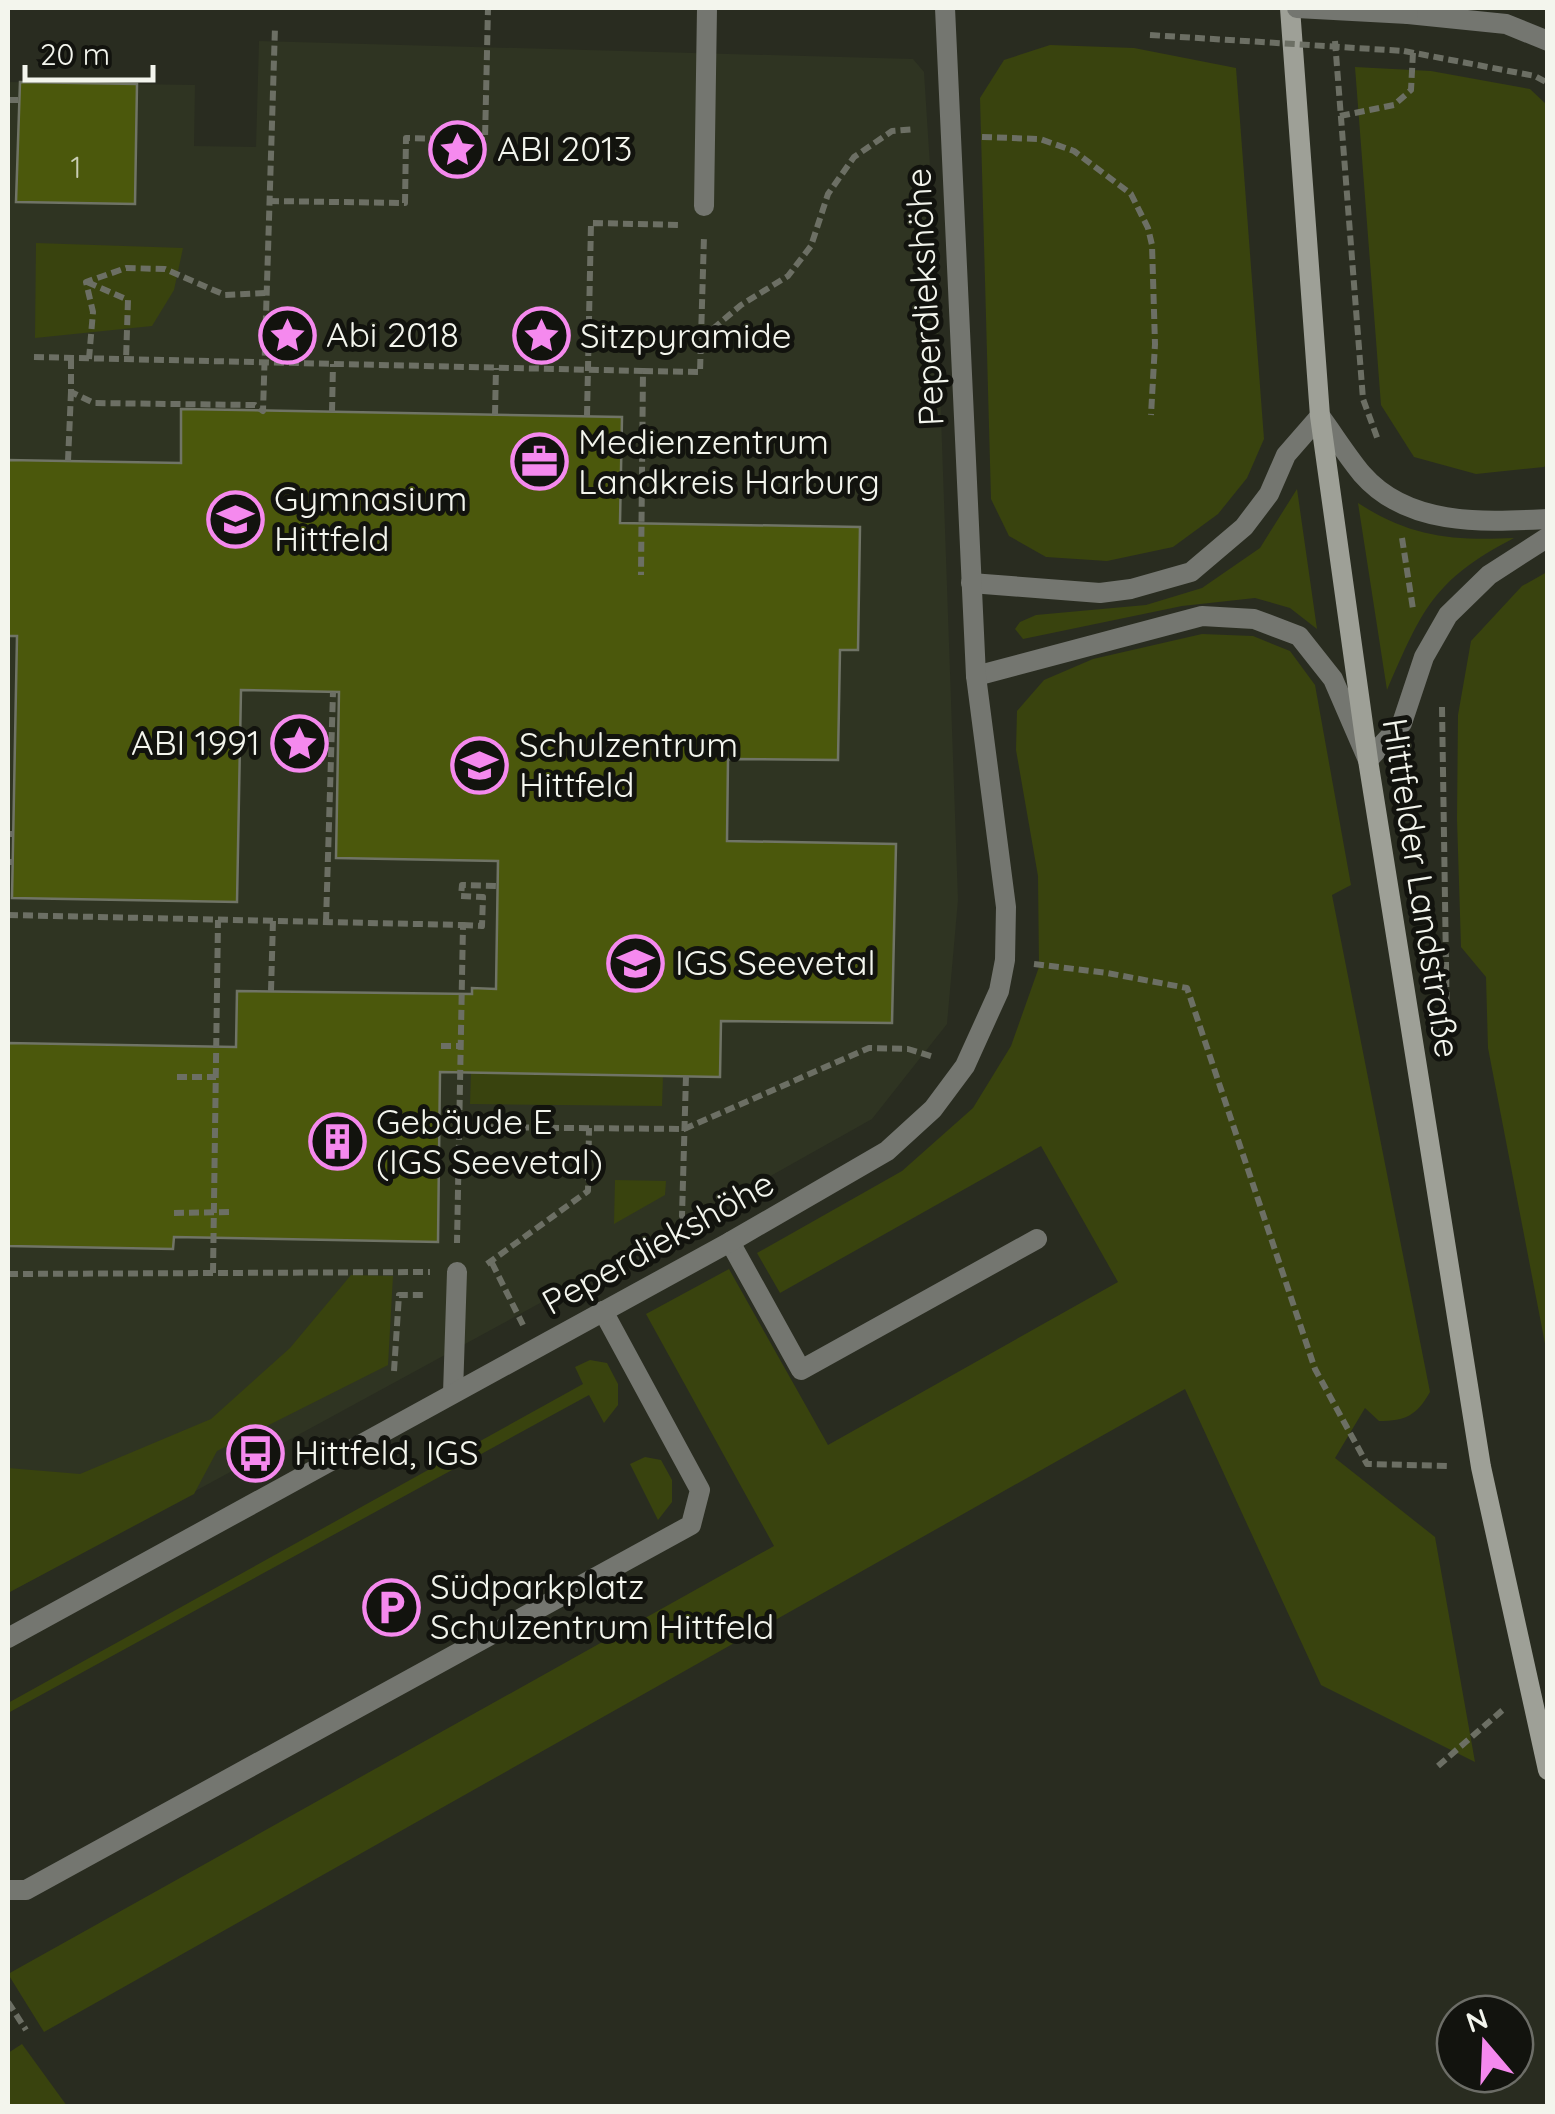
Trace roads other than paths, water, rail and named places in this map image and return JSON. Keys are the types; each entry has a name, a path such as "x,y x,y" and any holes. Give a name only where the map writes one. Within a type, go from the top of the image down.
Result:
{"main road":[{"name":"Hittfelder Landstraße","path":"1293,8 1320,416 1368,760 1482,1467 1548,1770"}],"street":[{"path":"704,216 707,8"},
{"name":"Peperdiekshöhe","path":"8,1638 730,1242 887,1151 933,1109 965,1066 999,991 1005,960 1006,907 976,676 945,8"},
{"path":"1293,8 1506,24 1548,40"},
{"path":"971,583 1100,593 1131,589 1191,572 1244,527 1269,494 1286,455 1320,416 1365,477 1405,505 1437,517 1492,522 1548,518"},
{"path":"976,676 1202,616 1254,618 1299,636 1333,679 1368,760 1402,723 1424,658 1448,616 1489,576 1548,537"},
{"path":"730,1242 800,1370 1037,1238"},
{"path":"454,1394 457,1272"},
{"path":"8,1890 26,1890 690,1525 700,1490 603,1311"}],"place":[{"name":"ABI 2013","path":"458,149"},
{"name":"Abi 2018","path":"287,335"},
{"name":"Sitzpyramide","path":"541,336"},
{"name":"Medienzentrum Landkreis Harburg","path":"539,462"},
{"name":"Gymnasium Hittfeld","path":"235,519"},
{"name":"ABI 1991","path":"299,743"},
{"name":"Schulzentrum Hittfeld","path":"480,765"},
{"name":"IGS Seevetal","path":"636,963"},
{"name":"Gebäude E (IGS Seevetal)","path":"337,1142"},
{"name":"Hittfeld, IGS","path":"255,1453"},
{"name":"Südparkplatz Schulzentrum Hittfeld","path":"391,1607"}]}
